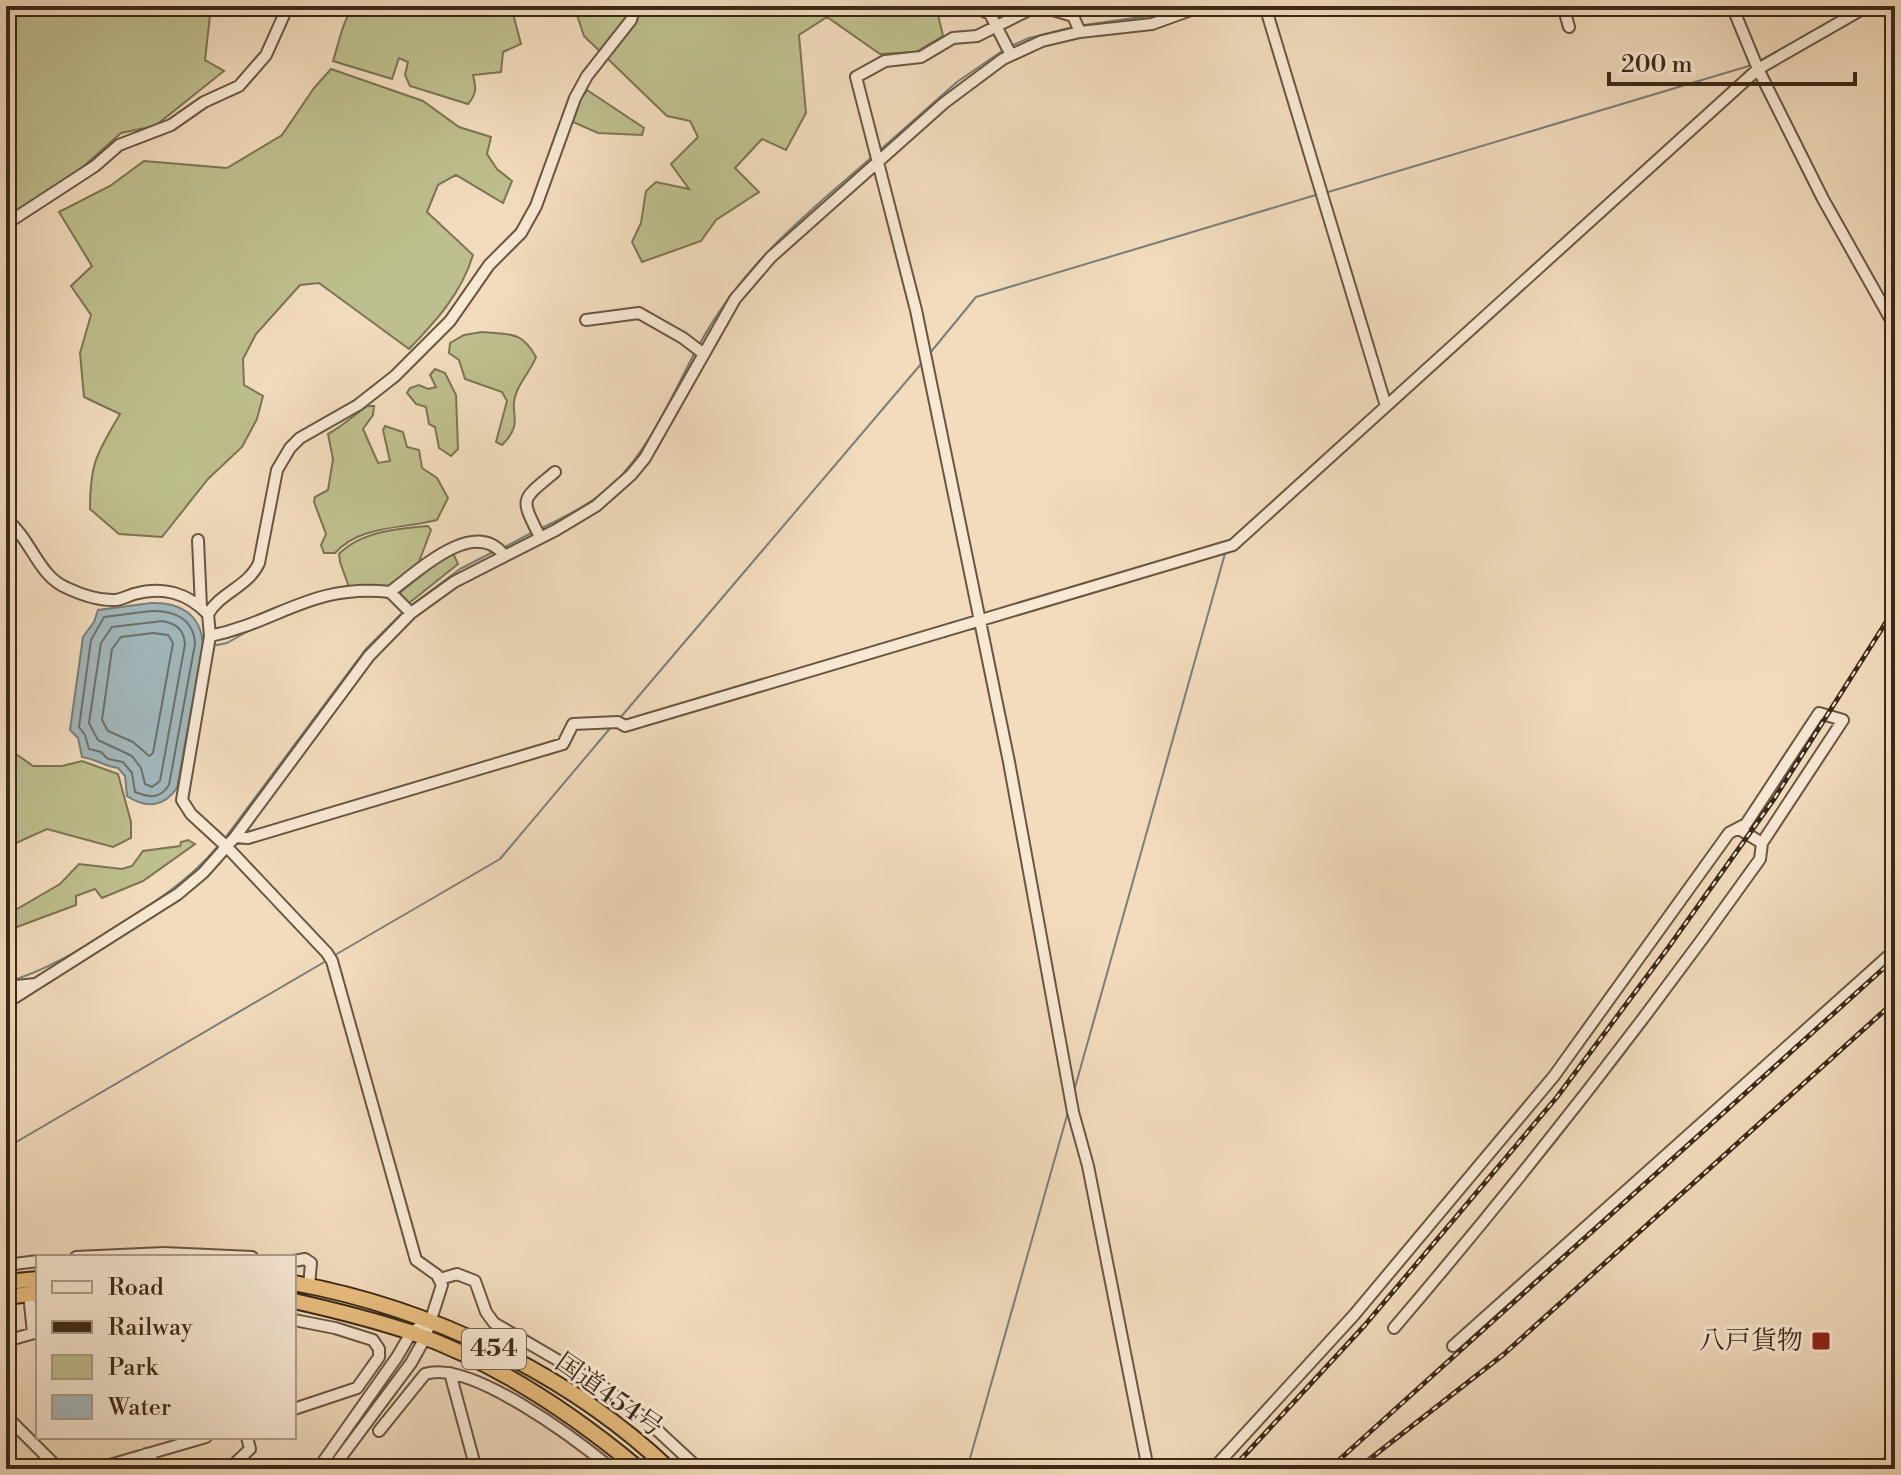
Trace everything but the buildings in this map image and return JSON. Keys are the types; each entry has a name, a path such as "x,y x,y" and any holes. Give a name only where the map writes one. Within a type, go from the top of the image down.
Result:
{"highway":[{"path":"6,1282 36,1279"},
{"name":"国道454号","path":"301,1284 354,1296 429,1320 478,1340 548,1379 604,1416 669,1469"},
{"path":"6,1297 33,1294"},
{"name":"国道454号","path":"296,1302 411,1333 485,1366 559,1408 639,1469"}],"street":[{"path":"6,224 95,166 119,145 171,125 204,102 239,86 266,55 288,6"},
{"path":"205,610 254,574 259,563 277,470 290,448 300,438 358,405 395,376 450,321 489,265 521,233 536,206 575,98 587,76 631,20 635,6"},
{"path":"6,1003 178,894 203,873 235,837 369,656 411,613 454,582 596,506 631,475 645,458 735,299 771,257 954,94 984,71 1042,41 1080,32 1134,28 1171,19 1202,6"},
{"path":"1265,6 1386,406"},
{"path":"1563,6 1569,27"},
{"path":"1732,6 1758,69 1823,199 1895,327"},
{"path":"235,837 248,838 563,744 573,724 618,722 625,726 1233,546 1758,69 1868,6"},
{"path":"1080,32 1073,16 1035,7 973,37 953,38 921,57 885,61 856,77 916,310 1037,901 1073,1112 1088,1166 1148,1469"},
{"path":"979,9 987,11 1011,55"},
{"path":"586,320 639,313 704,354"},
{"path":"540,537 525,501 555,472"},
{"path":"6,519 29,542 53,580 64,587 103,600 169,592 188,596 205,610"},
{"path":"198,540 210,636 182,800 191,814 227,847 332,961 416,1260 440,1279 441,1292 425,1338 394,1388 332,1469"},
{"path":"210,636 323,594 352,590 390,592 450,547 489,543 498,547 503,554"},
{"path":"390,592 411,613"},
{"path":"1213,1469 1354,1315 1554,1076 1729,833 1746,824 1819,713 1843,720 1762,843 1760,859 1675,979 1497,1207 1394,1328"},
{"path":"1739,829 1762,843"},
{"path":"1453,1346 1895,950"},
{"path":"6,987 38,984"},
{"path":"120,1255 208,1255"},
{"path":"296,1261 305,1259 311,1263 301,1284"},
{"path":"6,1265 36,1261"},
{"path":"440,1279 457,1274 475,1281 486,1312 494,1323 602,1386 643,1417 699,1469"},
{"path":"6,1341 36,1332 33,1294"},
{"path":"296,1320 373,1340 379,1349 379,1357 357,1388 296,1408"},
{"path":"318,1469 411,1333 429,1320"},
{"path":"379,1431 425,1374 434,1371 450,1373 485,1386 531,1411 612,1469"},
{"path":"450,1373 476,1469"},
{"path":"6,1416 59,1469"},
{"path":"96,1469 199,1439"},
{"path":"229,1469 250,1449 248,1439"},
{"path":"146,1454 161,1469"}],"green space":[{"path":"6,6 211,6 205,60 224,71 155,126 121,133 83,167 6,219"},
{"path":"356,6 483,6 487,14 500,13 503,6 511,6 521,44 503,52 501,72 473,75 475,90 468,104 410,86 405,75 408,62 399,58 392,79 333,61 345,23"},
{"path":"574,6 936,6 943,36 916,52 880,54 827,17 799,35 806,113 786,150 762,139 735,168 759,192 716,220 701,241 642,262 632,242 641,223 646,191 656,182 689,189 671,164 698,137 690,121 667,116 584,36"},
{"path":"331,69 423,101 459,127 491,137 487,154 497,169 512,181 503,203 456,175 438,185 427,212 473,255 455,294 409,349 319,283 300,285 256,334 243,359 244,385 263,396 257,419 242,447 208,479 162,537 119,534 90,509 91,480 96,459 120,414 84,397 80,353 91,315 71,286 92,266 59,212 110,186 144,161 227,168 282,135"},
{"path":"587,90 644,128 642,135 598,133 573,122 580,100"},
{"path":"482,332 520,338 536,357 517,391 514,399 515,423 502,445 496,442 507,401 502,392 465,379 459,360 449,353 450,343 464,335"},
{"path":"435,369 445,373 456,395 458,449 451,456 439,448 435,427 429,424 426,407 416,404 407,393 410,388 419,385 428,389 436,387 430,375"},
{"path":"367,406 374,406 373,415 363,429 378,463 390,461 383,430 385,426 403,432 407,447 419,450 422,468 437,478 448,498 437,520 382,529 357,537 335,553 324,553 321,545 326,534 314,502 315,497 328,490 333,459 328,434"},
{"path":"428,526 431,530 417,567 389,587 349,587 339,554 348,547 380,532"},
{"path":"452,551 458,564 408,604 398,594"},
{"path":"6,747 33,766 62,766 82,761 118,774 131,822 131,838 113,847 47,829 14,844 6,843"},
{"path":"188,840 195,844 143,881 102,898 95,889 76,896 76,905 6,931 6,907 17,909 60,884 79,864 122,869 132,866 143,851 180,846 181,842"}],"water":[{"path":"151,603 171,605 187,612 198,625 203,645 177,788 166,799 148,804 127,796 125,776 118,768 82,757 78,738 70,730 83,637 98,610"}],"waterway":[{"path":"1084,25 1163,14 1185,6"},
{"path":"1758,62 1836,19"},
{"path":"1011,46 1073,27"},
{"path":"880,150 957,82 1005,49"},
{"path":"1325,193 1752,65"},
{"path":"699,345 735,289 755,265 799,221 872,157"},
{"path":"930,353 976,297 1319,194"},
{"path":"542,528 595,498 624,472 658,424 694,354"},
{"path":"620,718 921,364"},
{"path":"503,548 533,532"},
{"path":"1074,1091 1226,550"},
{"path":"409,607 460,569 493,552"},
{"path":"377,596 391,598"},
{"path":"225,838 365,650 404,611"},
{"path":"212,646 227,643 250,630"},
{"path":"335,955 500,859 612,726"},
{"path":"7,982 64,958 144,909 183,880 218,846"},
{"path":"6,1148 326,961"},
{"path":"967,1469 1068,1112"},
{"path":"1872,1469 1895,1448"}],"railway":[{"path":"1232,1469 1365,1325 1557,1097 1774,799 1895,608"},
{"path":"1329,1469 1895,958"},
{"path":"1357,1469 1504,1354 1895,1001"}],"place":[{"name":"八戸貨物","path":"1821,1341"}]}
